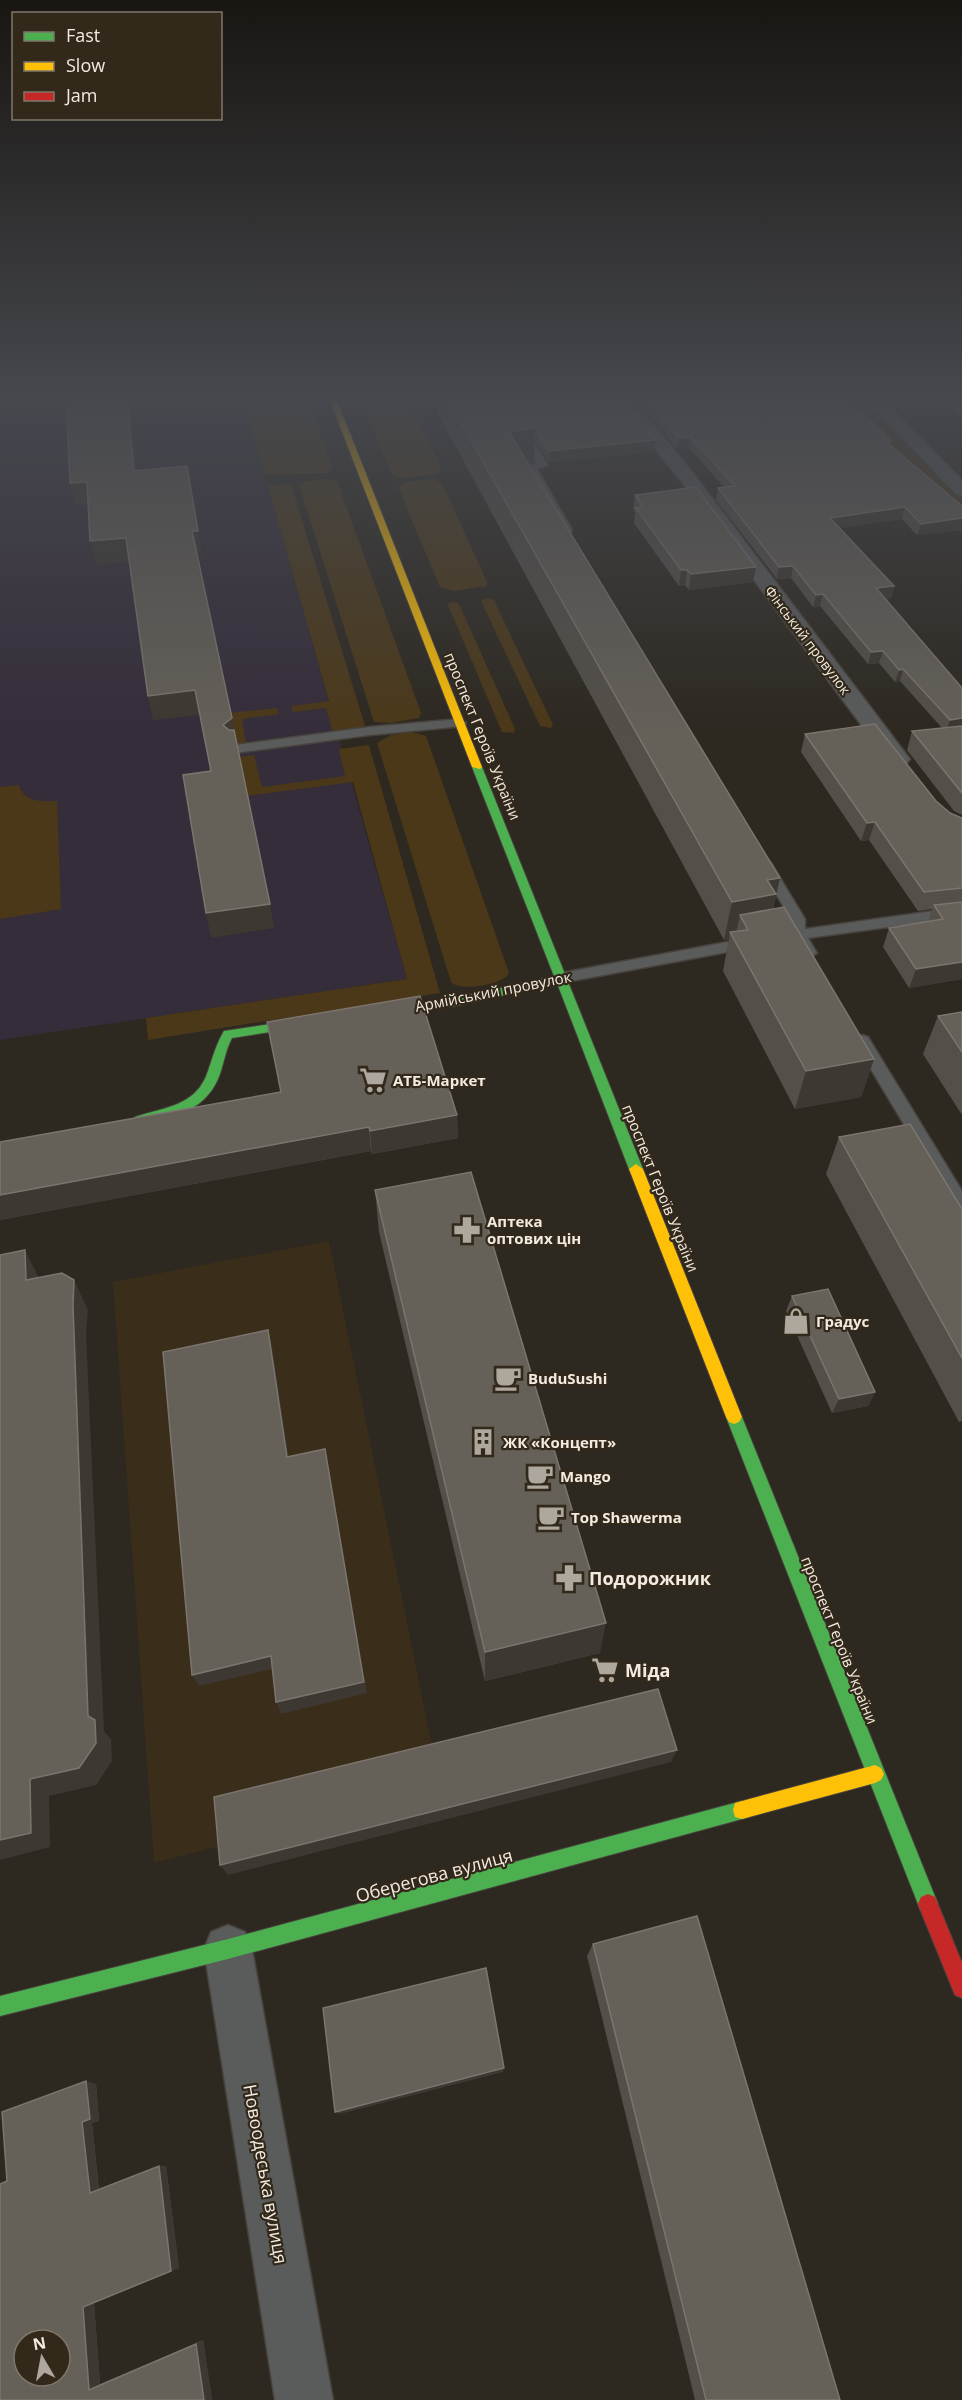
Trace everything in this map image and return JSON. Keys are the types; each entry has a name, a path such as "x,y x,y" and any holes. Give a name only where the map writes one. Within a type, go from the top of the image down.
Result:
{"main road":[{"name":"проспект Героїв України","path":"376,510 875,1774 962,1988"},
{"name":"Армійський провулок","path":"365,1014 456,1002 561,978"},
{"path":"124,1122 169,1115 198,1104 212,1078 220,1045 228,1034 319,1021"},
{"name":"Оберегова вулиця","path":"0,2006 228,1949 875,1774"}],"street":[{"name":"Фінський провулок","path":"712,510 907,771"},
{"name":"Новоодеська вулиця","path":"228,1949 304,2400"}],"lane":[{"path":"556,510 572,538"},
{"path":"235,749 370,731 460,723"},
{"path":"758,853 798,919 798,934 815,962"},
{"name":"Армійський провулок","path":"561,978 798,934 962,912"},
{"path":"854,1028 962,1206"}],"shaded area":[{"path":"0,510 275,510 407,979 0,1040"},
{"path":"275,510 299,510 365,726 333,732 326,708 293,712 291,706 329,701"},
{"path":"307,510 348,510 421,713 419,718 391,723 374,722"},
{"path":"408,510 454,510 487,582 486,586 453,591 440,587"},
{"path":"940,510 962,510 962,533"},
{"path":"487,598 494,600 553,725 551,728 540,726 481,601"},
{"path":"448,603 459,604 515,729 514,733 502,732 448,605"},
{"path":"277,708 279,714 242,719 246,743 234,744 229,713"},
{"path":"412,732 426,736 509,973 491,984 463,987 451,982 377,743 391,735"},
{"path":"369,745 440,993 148,1040 146,1018 407,979 353,782 246,796 237,757 254,755 262,787 345,776 339,749"},
{"path":"19,785 21,791 29,798 40,801 57,801 61,909 0,919 0,787"},
{"path":"329,1241 441,1789 154,1863 113,1282"}],"building":[{"path":"88,510 194,510 198,531 192,531 232,718 223,725 229,730 234,730 270,904 206,913 183,775 211,771 195,690 148,696 126,538 90,541"},
{"path":"510,510 556,510 780,878 767,880 776,894 732,902"},
{"path":"637,510 713,510 756,567 691,574 687,570 681,570"},
{"path":"735,510 885,510 830,518 894,586 876,588 962,688 962,718 950,720 903,669 899,670 883,651 871,652 823,594 816,595 793,566 779,567"},
{"path":"908,510 962,510 962,518 921,524"},
{"path":"875,724 936,801 950,813 962,818 962,888 924,892 875,822 867,823 805,734"},
{"path":"962,726 962,793 912,731"},
{"path":"962,902 962,962 916,969 889,928 943,919 934,905"},
{"path":"784,907 874,1059 806,1071 730,932 748,930 740,915"},
{"path":"420,996 457,1115 370,1131 369,1127 0,1195 0,1142 281,1092 267,1022"},
{"path":"962,1012 962,1052 938,1016"},
{"path":"910,1124 962,1209 962,1358 839,1137"},
{"name":"ЖК «Концепт»","path":"471,1172 606,1623 485,1652 375,1190"},
{"path":"25,1250 26,1280 62,1273 74,1280 73,1305 88,1716 95,1720 96,1743 79,1768 30,1779 31,1833 0,1840 0,1255"},
{"path":"828,1289 875,1392 839,1399 792,1296"},
{"path":"268,1330 287,1457 325,1449 364,1682 276,1702 271,1656 192,1675 163,1352"},
{"path":"658,1689 677,1750 220,1865 214,1797"},
{"path":"697,1916 840,2400 706,2400 593,1944"},
{"path":"486,1968 504,2068 335,2112 323,2008"},
{"path":"86,2081 90,2119 82,2122 90,2193 159,2166 171,2271 83,2307 89,2390 196,2344 204,2400 0,2400 0,2184 7,2181 2,2112"}],"traffic: fast":[{"path":"477,767 636,1169"},
{"path":"380,1012 456,1002 561,978"},
{"path":"140,1120 174,1112 194,1102 209,1085 228,1034 311,1022"},
{"path":"734,1417 928,1904"},
{"path":"0,2006 228,1949 742,1810"}],"traffic: slow":[{"path":"376,510 477,767"},
{"path":"636,1169 734,1417"},
{"path":"742,1810 875,1774"}],"traffic: jam":[{"path":"928,1904 962,1988"}],"place":[{"name":"АТБ-Маркет","path":"373,1080"},
{"name":"Аптека оптових цін","path":"467,1230"},
{"name":"Градус","path":"796,1321"},
{"name":"BuduSushi","path":"508,1378"},
{"name":"ЖК «Концепт»","path":"483,1442"},
{"name":"Mango","path":"540,1476"},
{"name":"Top Shawerma","path":"551,1517"},
{"name":"Подорожник","path":"569,1578"},
{"name":"Міда","path":"605,1670"}]}
